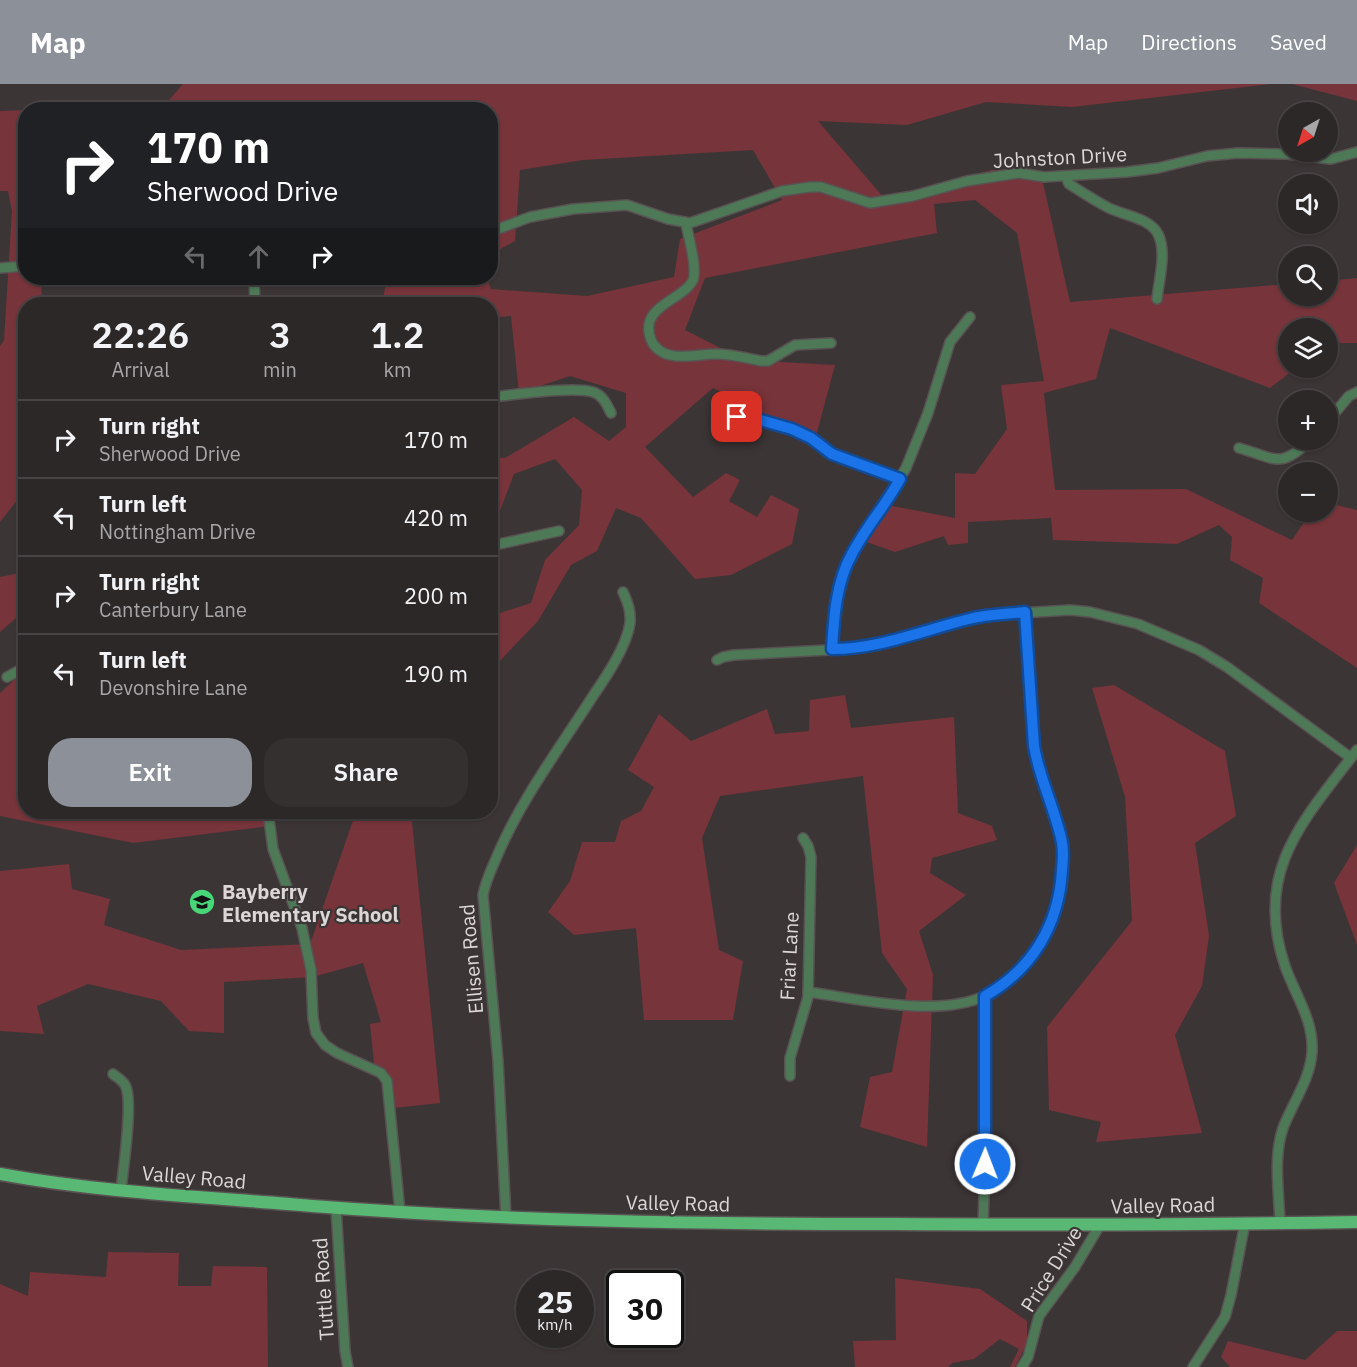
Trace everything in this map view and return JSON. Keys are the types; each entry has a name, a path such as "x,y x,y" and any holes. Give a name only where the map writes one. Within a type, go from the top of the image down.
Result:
{"main road":[{"name":"Valley Road","path":"0,1174 58,1185 121,1191 336,1208 506,1218 693,1223 1100,1225 1357,1222"}],"street":[{"name":"Johnston Drive","path":"686,224 797,188 821,187 870,203 903,198 967,181 1019,173 1044,177 1066,177 1158,168 1207,156 1238,153 1286,154 1331,159 1357,152"},
{"path":"1066,177 1069,184 1108,208 1138,219 1157,233 1161,256 1157,299"},
{"path":"498,229 530,217 573,209 627,205 686,224 694,276 691,284 656,311 649,328 649,334 655,346 671,356 719,354 768,361 795,345 831,343"},
{"path":"0,268 18,267"},
{"path":"832,649 834,620 845,569 864,534 900,479 928,413 950,342 970,317"},
{"path":"498,396 569,390 593,392 606,402 611,413"},
{"path":"1338,409 1349,396 1357,392"},
{"path":"737,417 746,416 792,429 811,438 832,454 900,479"},
{"path":"1239,448 1273,460 1286,459 1300,450"},
{"path":"498,544 559,531"},
{"name":"Ellisen Road","path":"506,1218 498,1061 484,885 504,838 518,813 602,682 625,640 630,626 631,610 623,592"},
{"path":"717,660 734,655 848,649 877,644 971,618 1025,612 1070,610 1089,612 1138,624 1199,650 1354,754 1302,822 1282,862 1278,883 1275,925 1279,948 1290,981 1306,1012 1312,1046 1309,1072 1283,1128 1279,1147 1280,1223"},
{"path":"808,992 915,1007 940,1006 985,996 994,991 1015,972 1042,941 1055,914 1061,886 1062,841 1049,794 1036,759 1025,612"},
{"path":"7,677 18,671"},
{"path":"268,819 273,849 302,928 311,970 313,1018 316,1033 325,1045 381,1073 387,1081 400,1212"},
{"name":"Friar Lane","path":"790,1076 790,1058 808,992 811,857 803,838"},
{"path":"983,1224 986,1143 985,996"},
{"path":"113,1074 126,1085 128,1095 121,1191"},
{"name":"Tuttle Road","path":"336,1208 348,1367"},
{"path":"1194,1367 1225,1317 1232,1295 1245,1223"},
{"name":"Price Drive","path":"1022,1367 1028,1357 1039,1316 1075,1267 1100,1225"}],"shaded area":[{"path":"183,84 1271,84 1072,107 986,102 907,125 818,121 884,198 992,170 1041,174 1070,302 1278,285 1278,306 1338,306 1338,280 1357,278 1357,343 1338,343 1338,318 1278,318 1278,378 1283,378 1270,388 1110,328 1096,379 1044,393 1055,490 1186,489 1292,540 1304,522 1338,522 1338,505 1357,510 1357,668 1259,603 1263,578 1230,560 1232,537 1219,525 1177,544 1053,540 1051,518 968,522 968,543 948,545 944,536 895,552 858,539 882,504 955,518 955,473 975,474 1007,429 1001,385 1044,381 1017,233 975,200 934,204 937,233 705,278 685,330 744,360 835,365 815,440 713,388 645,447 693,497 726,473 740,480 729,501 757,517 771,495 799,509 792,544 731,575 695,579 641,518 616,508 597,551 571,565 538,621 498,663 498,614 531,603 545,560 579,525 582,490 555,459 514,474 498,516 498,458 505,458 574,417 609,441 626,427 626,393 570,376 519,393 511,316 498,317 498,297 383,297 386,285 490,285 491,289 587,296 674,277 680,239 782,200 753,150 583,160 520,170 515,241 498,250 498,102 166,102"},
{"path":"1292,84 1357,84 1357,101"},
{"path":"18,110 18,285 41,285 42,297 18,297 18,499 0,522 0,346 4,340 12,211 8,191 0,191 0,111"},
{"path":"18,573 18,616 0,632 0,577"},
{"path":"18,676 18,819 270,819 269,826 133,843 0,816 0,693"},
{"path":"1114,685 1225,751 1236,816 1195,843 1209,936 1202,986 1175,1035 1202,1133 1096,1142 1101,1122 1049,1110 1047,1027 1132,921 1125,797 1092,688"},
{"path":"845,695 851,728 954,717 958,813 992,826 997,840 932,858 930,873 966,895 919,931 933,975 927,1147 860,1127 870,1077 892,1072 907,989 882,953 863,776 720,796 702,838 719,950 743,961 733,1020 644,1020 636,928 574,935 548,912 570,881 582,842 615,842 621,821 641,811 654,787 628,770 659,714 691,741 767,709 775,734 809,731 810,700"},
{"path":"354,819 412,819 440,1103 394,1108 390,1076 374,1063 370,1024 381,1022 363,963 313,977 224,982 224,1033 189,1031 161,1001 88,984 37,1006 44,1034 0,1031 0,871 69,864 72,889 110,899 104,925 181,950 310,944"},
{"path":"1357,845 1357,945 1334,883"},
{"path":"108,1252 179,1253 178,1286 211,1286 213,1266 267,1267 268,1367 0,1367 0,1284 28,1296 30,1272 106,1277"},
{"path":"895,1278 980,1289 1027,1321 1027,1343 1015,1367 1010,1367 1019,1349 1000,1339 974,1359 952,1363 948,1367 855,1367 853,1341 896,1340"},
{"path":"1337,1331 1357,1331 1357,1367 1230,1367 1221,1357 1228,1341 1305,1360"}],"place":[{"name":"Bayberry Elementary School","path":"202,902"}],"route":[{"path":"737,417 746,416 792,429 811,438 832,454 900,479 851,555 845,569 834,620 832,649 877,644 971,618 1025,612 1034,746 1062,841 1061,886 1053,920 1042,941 1026,962 994,991 985,996 985,1164"}]}
